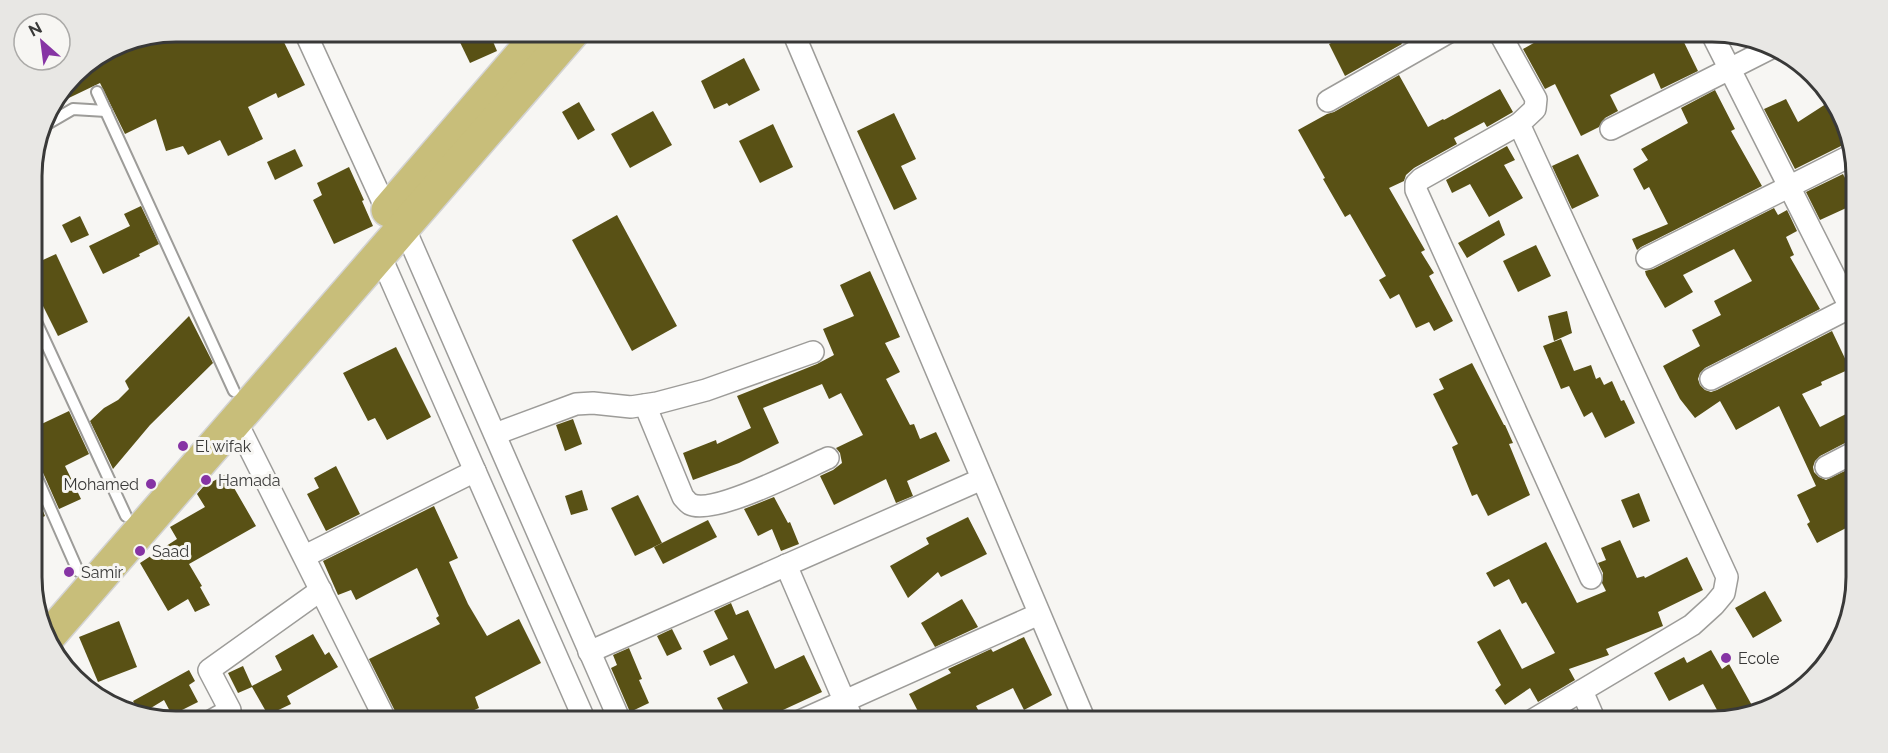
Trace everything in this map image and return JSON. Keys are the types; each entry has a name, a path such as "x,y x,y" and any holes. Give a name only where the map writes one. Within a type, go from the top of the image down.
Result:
{"highway":[{"path":"46,607 126,516 380,255 396,219 533,42"},
{"path":"54,630 235,406 396,219 564,42"}],"street":[{"path":"310,42 396,219 495,434 616,711"},
{"path":"796,42 1081,711"},
{"path":"1329,101 1432,42"},
{"path":"1510,42 1536,99 1535,109 1519,124 1421,179 1416,184 1416,190 1591,578"},
{"path":"1717,42 1846,297"},
{"path":"1611,129 1763,52"},
{"path":"1519,124 1727,577 1724,593 1692,625 1548,711"},
{"path":"1647,258 1845,158"},
{"path":"380,255 581,711"},
{"path":"1711,379 1846,312"},
{"path":"495,434 576,404 593,403 631,407 706,390 813,352"},
{"path":"645,405 683,497 689,504 703,506 735,500 828,458"},
{"path":"235,406 381,711"},
{"path":"1826,466 1846,456"},
{"path":"305,556 475,471"},
{"path":"589,652 982,479"},
{"path":"786,565 848,711"},
{"path":"228,711 230,710 209,670 321,590"},
{"path":"822,711 1039,614"},
{"path":"1582,691 1591,711"}],"lane":[{"path":"97,92 235,406"},
{"path":"55,120 73,109 106,111"},
{"path":"42,334 126,516"},
{"path":"42,489 78,571"}],"building":[{"path":"176,42 284,42 305,85 278,98 276,93 248,107 263,139 228,156 220,140 188,155 183,146 166,151 156,119 125,134 100,83 66,99 81,81 101,65 125,52 141,47"},
{"path":"460,42 493,42 497,51 470,63"},
{"path":"1333,42 1401,42 1402,44 1345,76 1329,44"},
{"path":"1535,42 1684,42 1698,71 1661,89 1654,73 1610,95 1618,111 1605,118 1599,127 1581,136 1555,84 1545,89 1523,49"},
{"path":"744,58 760,90 729,106 727,103 714,109 701,81"},
{"path":"1399,75 1428,127 1500,89 1513,112 1487,127 1484,122 1454,138 1457,144 1414,168 1406,175 1404,181 1389,188 1425,250 1421,252 1434,273 1429,276 1453,321 1434,331 1429,322 1416,328 1399,294 1390,299 1379,280 1386,276 1350,214 1345,217 1298,130"},
{"path":"1715,90 1735,129 1731,131 1762,186 1637,250 1632,239 1668,224 1649,187 1644,190 1633,169 1648,160 1641,149 1688,123 1681,108"},
{"path":"1786,99 1798,122 1825,105 1836,125 1842,145 1795,169 1764,109"},
{"path":"579,102 595,130 578,140 562,112"},
{"path":"653,111 672,145 630,168 611,134"},
{"path":"894,113 916,159 901,166 917,199 894,210 857,131"},
{"path":"773,124 793,167 760,183 739,141"},
{"path":"1507,146 1515,160 1504,165 1523,198 1489,217 1470,184 1452,193 1446,180"},
{"path":"295,149 303,166 275,180 267,162"},
{"path":"1578,154 1599,196 1572,209 1552,166"},
{"path":"349,167 373,226 334,244 313,200 322,195 317,183"},
{"path":"1843,174 1846,180 1846,208 1820,220 1806,192"},
{"path":"141,206 159,244 103,274 89,246 130,226 124,214"},
{"path":"1774,208 1778,215 1787,210 1797,231 1786,237 1794,255 1790,257 1820,309 1705,368 1698,379 1705,390 1711,392 1717,390 1832,331 1846,361 1846,371 1802,394 1820,427 1846,414 1846,443 1820,456 1813,467 1819,477 1826,480 1846,470 1846,528 1817,543 1807,524 1810,522 1797,495 1816,486 1779,406 1736,430 1720,401 1695,418 1680,399 1663,366 1700,346 1692,330 1721,315 1714,301 1752,281 1734,249 1683,275 1693,292 1665,308 1646,275 1645,271"},
{"path":"617,215 677,326 632,351 572,240"},
{"path":"80,216 89,235 71,243 62,225"},
{"path":"1499,220 1505,235 1467,258 1458,243"},
{"path":"1536,245 1551,276 1518,292 1503,261"},
{"path":"56,254 88,322 58,336 42,304 42,260"},
{"path":"870,271 900,337 885,343 900,372 886,379 910,425 914,424 920,439 936,432 950,461 907,481 913,496 896,503 886,479 834,505 820,476 842,463 840,453 836,448 863,435 841,393 829,399 822,384 763,408 779,443 739,463 693,480 683,453 716,440 717,444 751,428 737,396 834,355 823,329 854,316 840,285"},
{"path":"1567,311 1572,333 1554,341 1548,316"},
{"path":"189,316 213,363 150,425 113,469 90,421 129,389 125,381"},
{"path":"1561,339 1574,371 1591,365 1596,379 1600,377 1604,385 1612,381 1635,423 1605,438 1592,412 1584,417 1569,386 1561,389 1543,346"},
{"path":"396,347 431,417 387,440 375,418 368,421 343,373"},
{"path":"1472,363 1513,443 1509,444 1530,495 1488,516 1477,494 1472,496 1452,447 1458,444 1433,394 1444,389 1439,379"},
{"path":"69,411 89,454 65,466 81,499 59,509 42,471 42,424"},
{"path":"573,419 582,444 565,451 556,425"},
{"path":"336,466 360,514 326,531 307,494 319,488 314,478"},
{"path":"226,474 256,526 189,564 210,605 195,612 188,599 168,611 140,563 177,539 170,527 205,507 197,494 203,487"},
{"path":"582,490 588,510 571,515 565,496"},
{"path":"1639,493 1650,521 1633,528 1621,500"},
{"path":"638,495 662,543 635,556 611,508"},
{"path":"774,497 788,523 790,522 799,544 781,551 772,529 758,536 744,509"},
{"path":"434,506 458,558 449,562 468,604 487,636 519,619 541,663 475,697 479,708 472,711 395,711 369,659 440,624 436,618 439,616 417,568 356,600 351,590 338,595 323,561"},
{"path":"968,517 987,554 941,577 938,572 908,598 890,566 929,544 926,538"},
{"path":"708,520 717,537 663,564 654,547"},
{"path":"1620,540 1637,578 1644,576 1645,578 1687,557 1703,590 1658,612 1663,626 1606,649 1609,655 1569,669 1575,680 1538,702 1530,688 1505,705 1495,690 1501,685 1477,642 1500,629 1522,669 1555,653 1526,602 1522,604 1509,579 1494,587 1486,573 1546,542 1577,603 1606,591 1602,583 1603,573 1598,563 1606,560 1601,548"},
{"path":"1765,591 1782,621 1753,638 1735,608"},
{"path":"962,599 978,627 935,647 921,623"},
{"path":"731,603 736,615 748,610 775,669 804,655 822,692 783,711 724,711 717,698 748,683 734,655 710,666 703,651 728,639 714,611"},
{"path":"119,621 137,667 98,682 79,637"},
{"path":"672,629 682,649 667,656 657,636"},
{"path":"313,634 325,655 329,652 338,667 287,696 291,704 276,711 266,711 252,687 238,693 228,673 243,666 252,686 282,670 275,656"},
{"path":"1024,637 1052,695 1024,710 1013,688 976,706 979,711 918,711 909,694 951,673 948,669 991,649 993,652"},
{"path":"629,648 649,703 630,711 611,668 617,665 613,655"},
{"path":"1711,650 1722,669 1729,664 1752,705 1718,711 1703,684 1669,701 1654,673 1684,657 1687,663"},
{"path":"189,670 195,681 189,685 198,702 180,711 170,711 164,700 150,708 135,705 133,701"}],"place":[{"name":"El wifak","path":"183,446"},
{"name":"Hamada","path":"206,480"},
{"name":"Mohamed","path":"151,484"},
{"name":"Saad","path":"140,551"},
{"name":"Samir","path":"69,572"},
{"name":"Ecole","path":"1726,658"}]}
